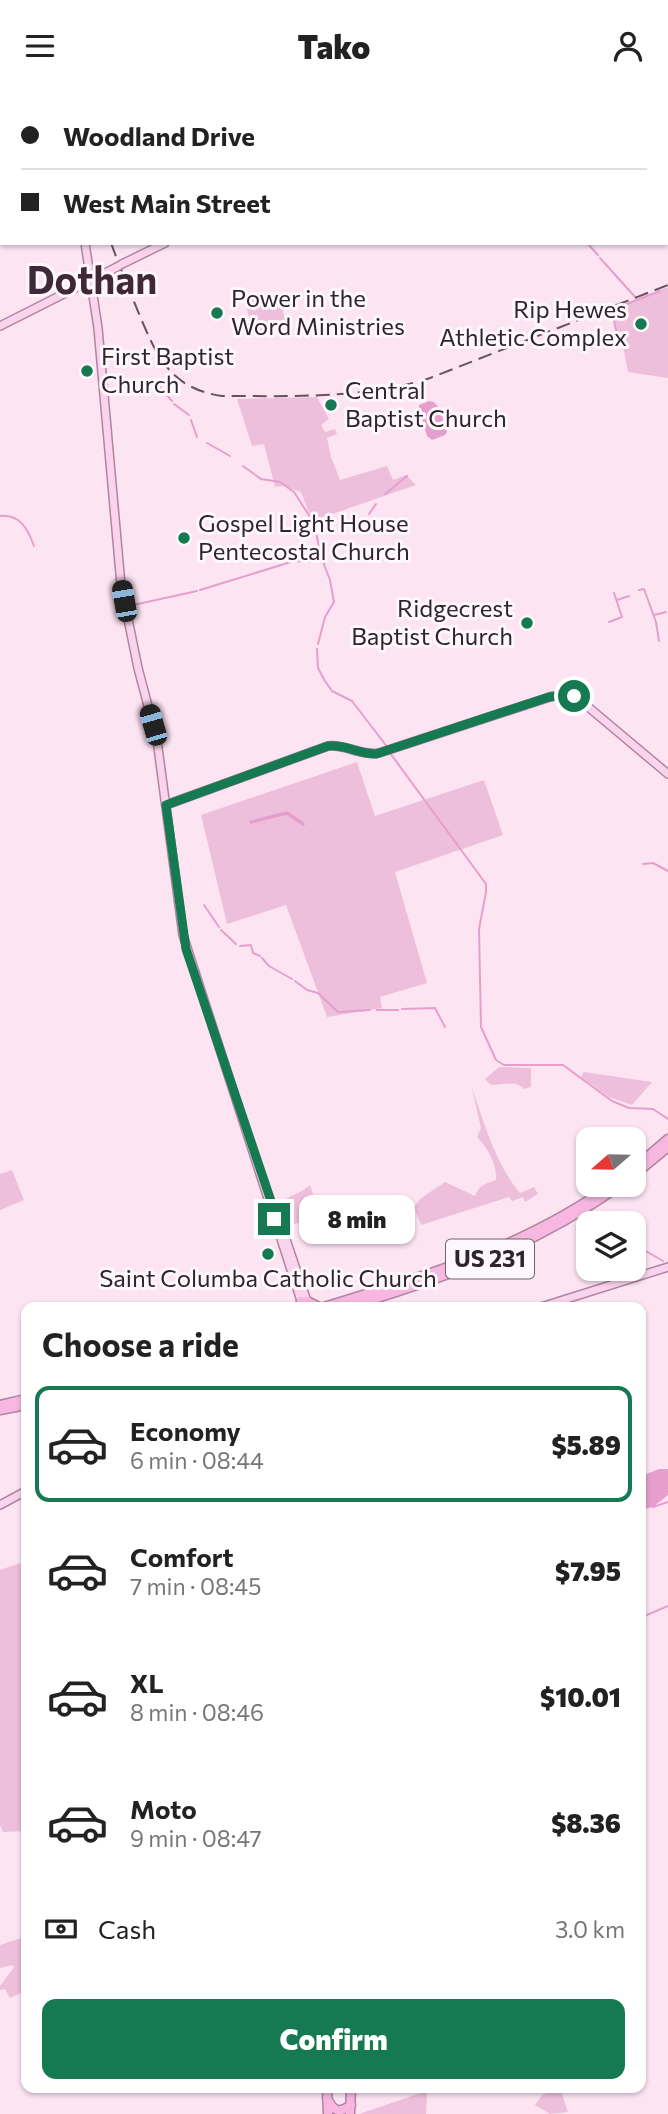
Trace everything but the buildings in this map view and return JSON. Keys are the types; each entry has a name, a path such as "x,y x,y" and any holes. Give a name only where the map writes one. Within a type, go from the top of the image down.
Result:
{"highway":[{"path":"646,1159 665,1146"},
{"path":"646,1164 665,1146"},
{"name":"US 231","path":"361,1302 507,1245 592,1197"},
{"name":"US 231","path":"343,1302 470,1268 530,1241 604,1197"},
{"path":"0,1405 21,1400"},
{"path":"0,1410 21,1406"},
{"path":"327,2093 327,2114"},
{"path":"327,2098 332,2108 338,2112 350,2110"}],"main road":[{"path":"85,245 91,279 121,585 138,668 156,734 186,949 272,1204 291,1252 303,1302"},
{"path":"0,326 161,245"},
{"path":"166,805 328,746 376,754 549,697 561,696 574,696 668,774"},
{"path":"164,792 176,801"},
{"path":"167,816 176,801"},
{"path":"557,1302 668,1267"},
{"path":"13,1486 21,1492"},
{"path":"1,1505 21,1494"},
{"path":"1,1505 13,1508"}],"shaded area":[{"name":"Rip Hewes Athletic Complex","path":"668,287 668,378 628,372 622,341 618,338 610,309"},
{"path":"278,296 286,322 254,333 244,300 254,297 257,303"},
{"path":"317,397 329,419 321,425 325,432 335,429 337,434 327,438 340,480 387,466 393,480 406,475 416,485 312,521 301,492 284,486 275,487 264,444 252,446 237,399"},
{"path":"434,402 440,409 447,432 432,440 427,436 419,409 419,405"},
{"path":"357,762 375,816 484,780 503,835 395,872 427,983 380,997 382,1008 327,1017 286,905 227,924 201,815"},
{"path":"499,1067 531,1068 531,1087 524,1089 513,1084 491,1085 485,1079"},
{"path":"584,1072 652,1082 632,1105 609,1097 581,1077"},
{"path":"472,1088 504,1170 520,1193 534,1187 538,1194 525,1202 523,1197 512,1201 509,1197 421,1225 414,1207 420,1199 445,1182 475,1196 482,1185 496,1180 491,1157 477,1137 481,1128"},
{"path":"12,1170 24,1200 0,1210 0,1174"},
{"path":"310,1185 320,1215 286,1227 278,1205"},
{"path":"668,1469 668,1495 653,1507 646,1509 646,1474"},
{"path":"21,1563 21,1831 3,1832 0,1825 0,1570"},
{"path":"21,1938 21,1993 10,1998 5,1989 0,1990 0,1986 14,1967 12,1965 0,1968 0,1945"},
{"path":"421,2093 427,2093 426,2114 359,2114"},
{"path":"562,2093 568,2112 550,2114 535,2105 542,2095"}],"waterway":[{"path":"589,245 598,255"},
{"path":"600,258 636,298"},
{"path":"601,314 660,291"},
{"path":"612,311 618,340"},
{"path":"589,342 614,333"},
{"path":"157,384 172,401"},
{"path":"174,404 189,415"},
{"path":"191,420 197,437"},
{"path":"207,443 230,456"},
{"path":"243,466 261,479 280,482 294,492 312,520"},
{"path":"385,494 407,476"},
{"path":"369,514 376,504"},
{"path":"0,516 18,520 34,546"},
{"path":"314,524 325,563"},
{"path":"200,590 294,561 323,562 334,602 325,617 318,644"},
{"path":"639,590 644,589 656,622 659,641"},
{"path":"129,606 197,591"},
{"path":"609,622 622,617 614,593"},
{"path":"617,600 629,596"},
{"path":"654,615 666,612"},
{"path":"317,649 318,668 332,691 352,701 388,748"},
{"path":"390,753 486,884 479,929 481,1027 496,1060 504,1065 563,1065 612,1101 629,1108 653,1109 668,1119"},
{"path":"251,822 287,813 303,824"},
{"path":"643,864 653,863 668,871"},
{"path":"204,905 219,927"},
{"path":"221,930 236,944"},
{"path":"240,946 251,945 253,953 260,956"},
{"path":"262,958 269,966 292,979"},
{"path":"295,981 307,990 318,993 338,1012 370,1010"},
{"path":"402,1009 435,1008 445,1027"},
{"path":"377,1010 398,1010"},
{"path":"646,1251 663,1261"},
{"path":"653,1507 668,1502"},
{"path":"646,1615 668,1606"}],"railway":[{"path":"112,245 144,325 166,366 176,377 189,385 222,396 327,395 406,385 668,285"}],"place":[{"name":"Power in the Word Ministries","path":"217,313"},
{"name":"Rip Hewes Athletic Complex","path":"641,324"},
{"name":"First Baptist Church","path":"87,371"},
{"name":"Central Baptist Church","path":"331,405"},
{"name":"Gospel Light House Pentecostal Church","path":"184,538"},
{"name":"Ridgecrest Baptist Church","path":"527,623"},
{"name":"Saint Columba Catholic Church","path":"268,1254"}],"district":[{"name":"Dothan","path":"92,281"}],"route":[{"path":"274,1219 272,1204 186,949 166,805 328,746 376,754 549,697 561,696 576,700 574,696"}]}
